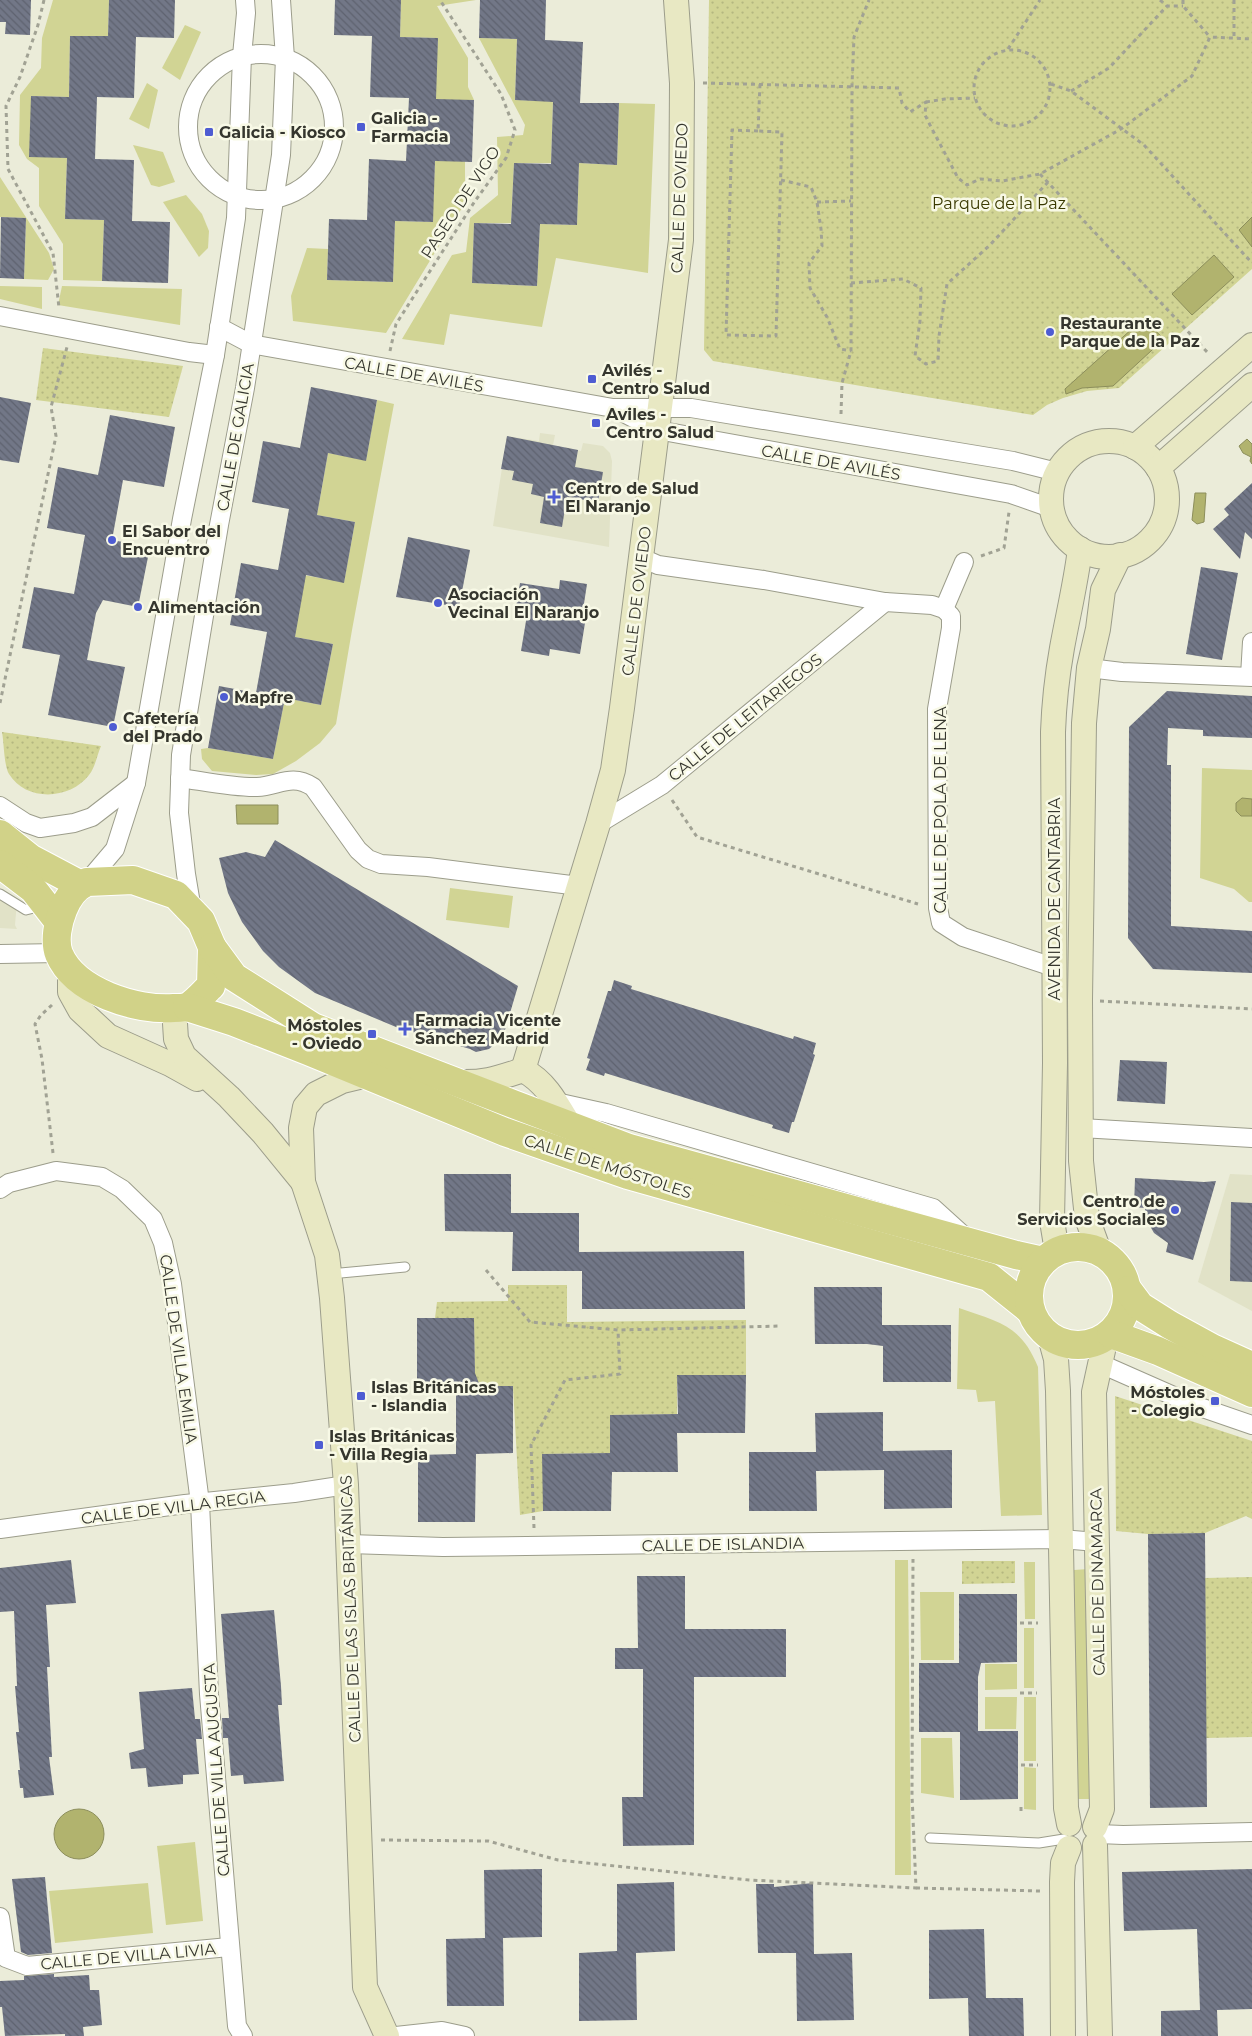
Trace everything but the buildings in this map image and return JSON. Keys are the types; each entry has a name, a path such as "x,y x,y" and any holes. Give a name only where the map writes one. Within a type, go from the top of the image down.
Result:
{"main road":[{"path":"0,834 30,858 84,883 133,880 176,895 201,920 212,946 211,986 181,1008 160,1010 126,1003 96,991 66,972 52,913 32,889 0,864"},
{"path":"52,913 84,883"},
{"name":"CALLE DE MÓSTOLES","path":"212,946 234,977 313,1027 629,1148 971,1243 1050,1256"},
{"name":"CALLE DE MÓSTOLES","path":"181,1008 234,1022 506,1132 628,1175 989,1278 1030,1310"},
{"path":"1252,1366 1212,1348 1140,1306 1128,1290 1123,1274 1113,1261 1099,1251 1078,1246 1050,1256 1033,1276 1028,1293 1030,1310 1041,1329 1050,1337 1064,1344 1078,1346 1093,1344 1158,1351 1252,1393"},
{"path":"1106,1345 1121,1321 1127,1306 1128,1290"}],"street":[{"path":"84,883 115,849 136,783 182,519 215,355 236,218 235,195 246,13 245,0"},
{"name":"CALLE DE GALICIA","path":"193,912 186,874 179,812 183,738 251,344 281,155 285,58 282,0"},
{"name":"CALLE DE OVIEDO","path":"523,1070 598,824 612,770 642,558 681,240 682,83 676,0"},
{"path":"264,53 285,58 304,68 319,82 329,99 334,118 333,138 327,157 318,172 306,184 293,192 274,198 252,199 235,195 212,181 200,168 192,151 187,130 190,109 196,92 208,76 223,64 242,56 264,53"},
{"path":"0,316 189,352 215,355"},
{"name":"CALLE DE AVILÉS","path":"219,327 251,344 385,369 613,408 691,408 1013,462 1057,472"},
{"path":"1135,447 1252,345"},
{"path":"1158,468 1252,384"},
{"name":"CALLE DE AVILÉS","path":"613,408 657,430 1011,494 1052,508"},
{"path":"1100,442 1118,442 1135,447 1148,456 1158,468 1166,489 1166,511 1157,531 1141,547 1120,555 1106,557 1080,549 1066,538 1057,524 1052,508 1051,490 1057,472 1068,458 1082,447 1100,442"},
{"name":"AVENIDA DE CANTABRIA","path":"1050,1256 1055,1063 1053,967 1054,707 1062,646 1076,585 1080,549"},
{"name":"AVENIDA DE CANTABRIA","path":"1099,1251 1087,1218 1082,1169 1080,1000 1084,723 1089,668 1098,629 1103,590 1120,555"},
{"path":"642,558 658,565 764,580 886,602 932,605 944,609 964,562"},
{"name":"CALLE DE LEITARIEGOS","path":"598,824 662,785 886,602"},
{"name":"CALLE DE POLA DE LENA","path":"944,609 951,616 951,628 937,709 938,908 941,922 963,937 1053,967"},
{"path":"1089,668 1122,672 1251,676 1252,642"},
{"path":"180,778 257,787 291,780 303,781 313,787 358,850 368,859 381,864 428,866 579,886"},
{"path":"0,806 26,824 40,828 74,824 92,817 136,783"},
{"path":"0,954 66,972"},
{"name":"CALLE DE LAS ISLAS BRITÁNICAS","path":"66,972 80,1010 108,1036 170,1064 229,1098"},
{"name":"CALLE DE LAS ISLAS BRITÁNICAS","path":"181,1008 176,1039 184,1056 229,1098 263,1134 303,1182"},
{"path":"455,1082 480,1083 493,1081 523,1070 534,1075 556,1102 570,1126"},
{"name":"CALLE DE LAS ISLAS BRITÁNICAS","path":"366,1075 342,1081 316,1094 305,1107 300,1128 303,1182 327,1255 346,1485 365,1987 387,2036"},
{"name":"CALLE DE MÓSTOLES","path":"556,1102 606,1113 933,1208 971,1243"},
{"path":"1081,1128 1252,1138"},
{"name":"CALLE DE VILLA EMILIA","path":"0,1188 9,1183 56,1170 102,1177 122,1189 153,1219 163,1243 172,1284 200,1503"},
{"path":"1050,1337 1056,1359 1067,1837 1063,1863 1062,1892 1063,2036"},
{"path":"1106,1345 1194,1405 1252,1425"},
{"name":"CALLE DE DINAMARCA","path":"1100,2036 1096,1835 1102,1809 1094,1392 1106,1345"},
{"name":"CALLE DE VILLA REGIA","path":"0,1529 200,1503 294,1494 346,1485"},
{"name":"CALLE DE VILLA AUGUSTA","path":"200,1503 209,1694 237,2026 242,2036"},
{"name":"CALLE DE ISLANDIA","path":"349,1544 443,1548 1061,1539 1096,1542"},
{"path":"1067,1837 1083,1819 1090,1821 1096,1835 1252,1832"},
{"name":"CALLE DE VILLA LIVIA","path":"0,1917 6,1958 27,1966 230,1948"},
{"path":"396,2036 442,2031 465,2036"}],"lane":[{"path":"0,894 26,910 52,913"},
{"path":"329,1274 405,1267"},
{"path":"930,1838 1039,1843 1067,1837"}],"path":[{"path":"0,703 56,436 51,407 66,328 54,253 8,169 6,106 20,77 38,25 44,0"},
{"name":"PASEO DE VIGO","path":"385,369 396,324 475,201 506,158 515,130 501,94 440,0"},
{"path":"841,432 842,383 851,351 852,85 854,37 869,0"},
{"path":"1007,50 1040,0"},
{"path":"1160,0 1167,6 1183,6"},
{"path":"1183,0 1183,6 1210,37 1252,39"},
{"path":"1234,0 1234,38"},
{"path":"1072,91 1109,68 1167,6"},
{"path":"926,102 925,115 930,127 958,178 967,185 980,179 1002,180 1040,174 1121,129 1192,76 1210,37"},
{"path":"1007,50 1023,50 1036,58 1044,65 1051,84 1049,99 1044,110 1027,124 1014,127 998,124 986,117 977,106 973,91 975,76 982,64 992,54 1007,50"},
{"path":"682,83 852,85 899,88 902,103 910,112 926,102 975,98"},
{"path":"758,131 760,84"},
{"path":"1051,84 1072,91 1144,145 1252,263"},
{"path":"732,130 758,131 782,132 776,336 726,335 732,130"},
{"path":"1040,174 1224,370"},
{"path":"781,180 810,188 817,202 822,246 809,263 810,288 827,317 840,349 851,351"},
{"path":"851,283 903,279 921,288 920,321 915,356 926,364 938,361 939,336 947,284 990,245 1048,182"},
{"path":"817,202 851,201"},
{"path":"964,562 1004,548 1011,494"},
{"path":"662,785 697,837 917,904 938,908"},
{"path":"56,1170 42,1059 35,1024 66,972"},
{"path":"1080,1000 1252,1009"},
{"path":"486,1270 530,1322 618,1330 781,1326"},
{"path":"534,1546 532,1445 565,1380 620,1374 618,1330"},
{"path":"913,1558 912,1795 916,1888"},
{"path":"1020,1623 1038,1622"},
{"path":"1020,1693 1037,1693"},
{"path":"1021,1765 1038,1765"},
{"path":"1021,1804 1021,1812"},
{"path":"359,1840 488,1840 558,1860 749,1880 916,1888 1062,1892"}],"shaded area":[{"path":"1252,217 1252,247 1239,230"},
{"path":"1214,255 1234,277 1192,315 1172,294"},
{"path":"1143,319 1164,339 1113,386 1082,388 1066,394 1065,389"},
{"name":"Centro de Salud El Naranjo","path":"540,433 555,435 553,445 565,449 565,447 581,451 583,443 603,446 610,453 612,461 609,547 493,526 507,436 539,441"},
{"path":"1247,439 1252,444 1252,464 1250,461 1251,457 1243,453 1239,446"},
{"path":"1195,493 1206,493 1204,522 1197,524 1192,520"},
{"path":"1242,798 1252,799 1252,816 1241,816 1236,811 1236,803"},
{"path":"236,805 278,805 278,824 237,824"},
{"path":"0,888 17,901 15,925 17,929 0,928"},
{"path":"1230,1174 1252,1175 1252,1311 1198,1282"},
{"path":"74,1809 84,1809 97,1816 104,1829 104,1839 97,1852 84,1859 74,1859 65,1855 58,1848 54,1839 54,1829 58,1820 65,1813"}],"green space":[{"path":"53,0 109,0 108,37 70,36 69,97 31,96 67,158 65,219 104,220 102,281 63,280 63,244 39,206 39,168 27,159 19,145 20,95 41,68 42,38"},
{"path":"401,0 476,0 437,6 468,58 468,87 474,100 449,100 433,111 438,38 400,37"},
{"name":"Parque de la Paz","path":"709,0 1252,0 1252,269 1119,388 1087,391 1063,398 1047,405 1033,415 713,361 704,350"},
{"path":"185,25 201,32 180,80 162,68"},
{"path":"479,38 517,39 515,100 553,101 551,163 514,163 511,223 474,223 472,283 537,286 540,224 577,225 579,163 617,165 619,103 655,104 648,273 556,258 542,327 450,314 444,345 402,339 452,255 466,252 470,218 498,195 497,137 523,135 525,125"},
{"path":"147,83 158,90 149,129 129,119"},
{"path":"133,145 163,152 175,182 159,187 151,185"},
{"path":"435,160 465,161 465,203 386,333 293,321 291,296 307,248 328,249 327,280 393,282 395,221 432,222"},
{"path":"0,177 49,253 54,269 48,280 24,279 26,218 0,217"},
{"path":"186,195 202,214 209,231 208,248 199,257 163,202"},
{"path":"0,286 42,287 42,309 0,299"},
{"path":"62,286 182,289 180,325 58,305"},
{"path":"43,348 183,366 169,417 36,400"},
{"path":"377,400 394,404 336,724 320,743 296,761 273,774 256,775 212,771 202,759 201,749 208,748 273,759 285,698 321,705 333,644 295,637 303,575 344,582 355,522 317,515 328,453 366,460"},
{"path":"2,732 101,746 91,772 81,783 60,793 37,793 17,783 9,774 5,760"},
{"path":"1202,768 1252,770 1252,902 1249,902 1234,889 1200,878"},
{"path":"450,888 513,896 509,928 446,920"},
{"path":"508,1285 567,1285 567,1322 746,1320 746,1375 677,1375 677,1414 610,1415 610,1453 543,1454 543,1511 520,1515 513,1386 475,1386 474,1318 435,1318 437,1302 508,1301"},
{"path":"959,1308 986,1317 1007,1327 1024,1342 1038,1367 1042,1515 1001,1516 995,1401 978,1402 976,1390 957,1389"},
{"path":"1115,1396 1252,1441 1252,1519 1246,1516 1205,1533 1148,1534 1116,1531"},
{"path":"895,1560 908,1560 911,1875 895,1875"},
{"path":"962,1561 1015,1561 1015,1583 962,1584"},
{"path":"1024,1562 1035,1562 1035,1619 1025,1619"},
{"path":"1088,1569 1091,1799 1076,1799 1074,1570"},
{"path":"1252,1577 1252,1737 1206,1738 1205,1578"},
{"path":"920,1592 954,1592 954,1660 921,1660"},
{"path":"1024,1628 1034,1628 1034,1688 1024,1688"},
{"path":"985,1664 1017,1664 1017,1689 985,1690"},
{"path":"985,1697 1017,1697 1016,1729 985,1729"},
{"path":"1024,1697 1036,1697 1036,1761 1024,1761"},
{"path":"921,1738 952,1738 954,1798 921,1793"},
{"path":"1024,1767 1036,1768 1036,1810 1024,1809"},
{"path":"195,1842 203,1921 166,1925 157,1846"},
{"path":"148,1883 153,1933 55,1943 49,1891"}],"place":[{"name":"Galicia - Farmacia","path":"361,127"},
{"name":"Galicia - Kiosco","path":"209,132"},
{"name":"Restaurante Parque de la Paz","path":"1050,332"},
{"name":"Avilés - Centro Salud","path":"592,379"},
{"name":"Aviles - Centro Salud","path":"596,423"},
{"name":"Centro de Salud El Naranjo","path":"554,497"},
{"name":"El Sabor del Encuentro","path":"112,540"},
{"name":"Asociación Vecinal El Naranjo","path":"438,603"},
{"name":"Alimentación","path":"138,607"},
{"name":"Mapfre","path":"224,697"},
{"name":"Cafetería del Prado","path":"113,727"},
{"name":"Farmacia Vicente Sánchez Madrid","path":"405,1029"},
{"name":"Móstoles - Oviedo","path":"372,1034"},
{"name":"Centro de Servicios Sociales","path":"1175,1210"},
{"name":"Islas Británicas - Islandia","path":"361,1396"},
{"name":"Móstoles - Colegio","path":"1215,1401"},
{"name":"Islas Británicas - Villa Regia","path":"319,1445"}]}
